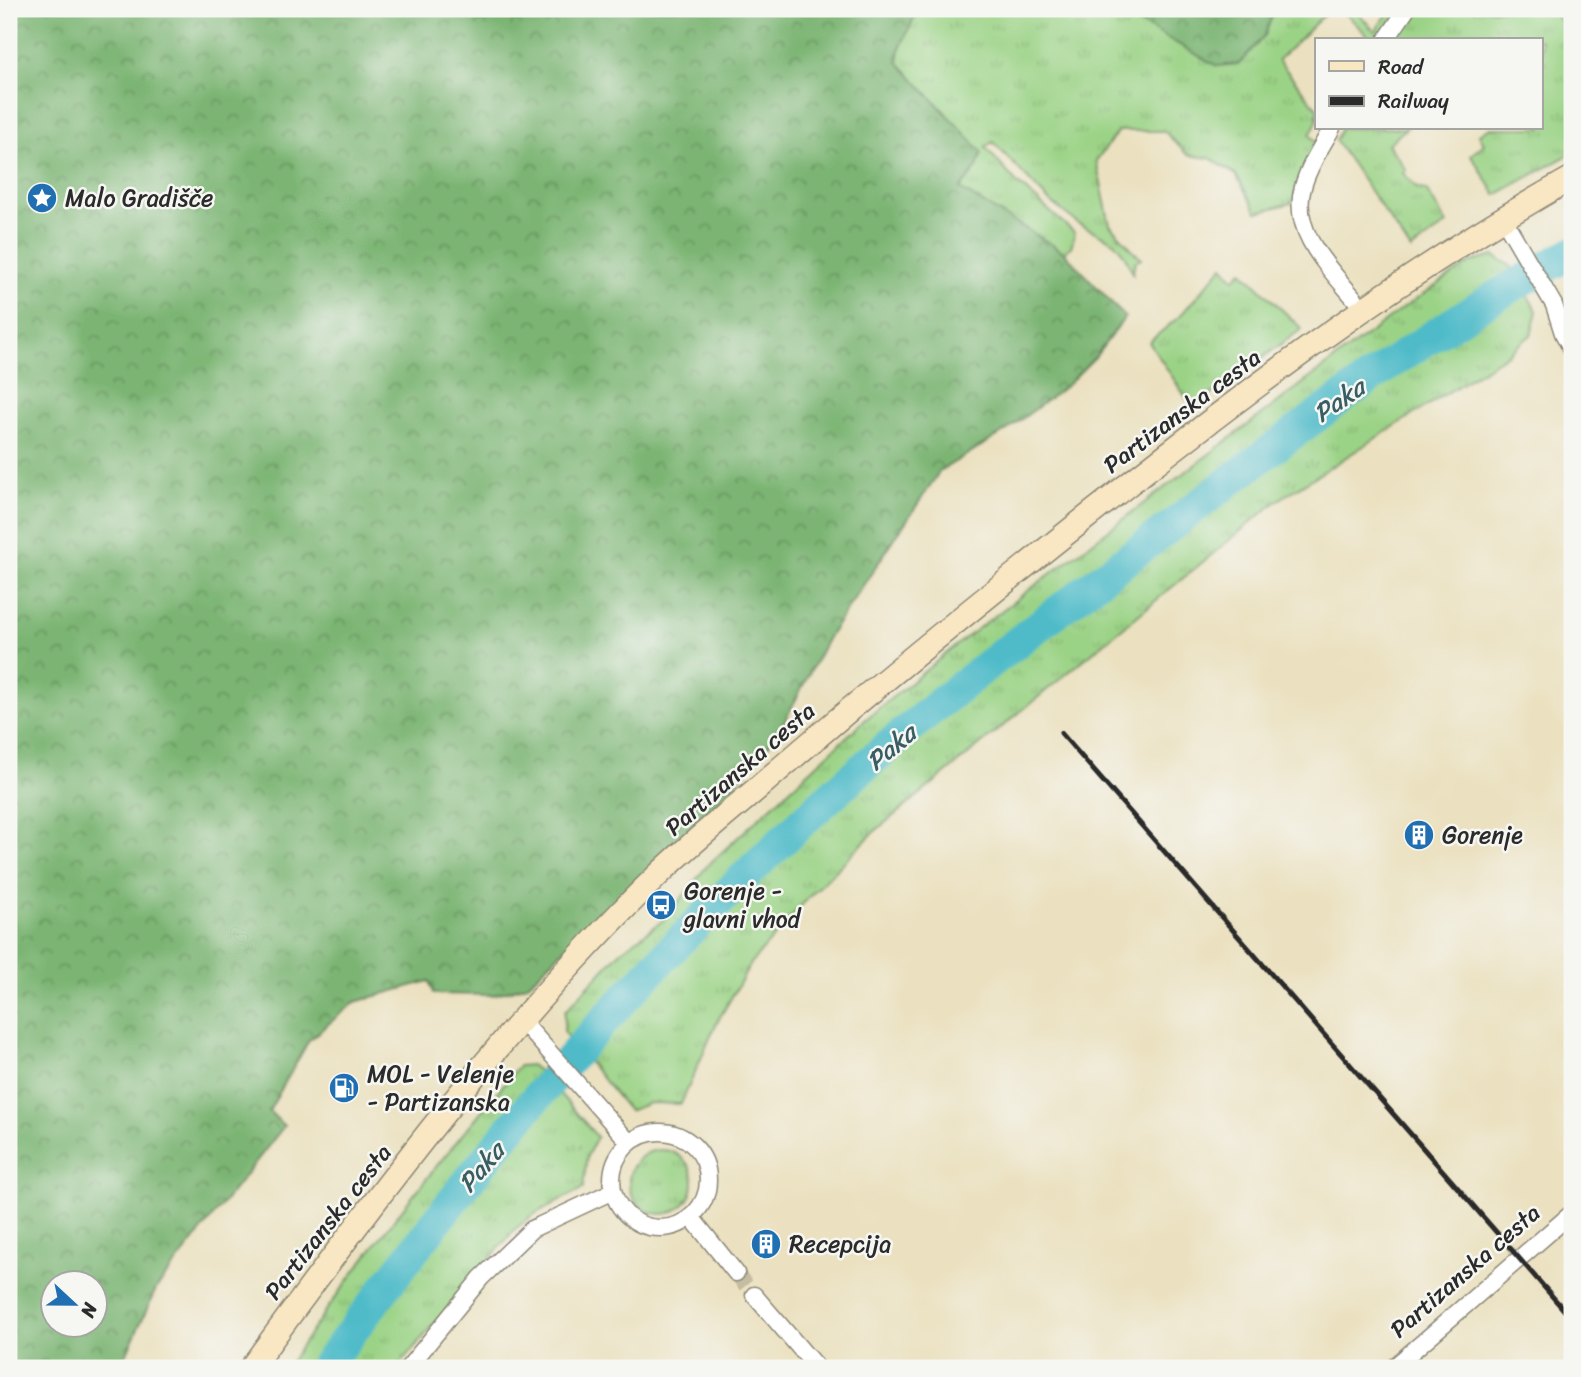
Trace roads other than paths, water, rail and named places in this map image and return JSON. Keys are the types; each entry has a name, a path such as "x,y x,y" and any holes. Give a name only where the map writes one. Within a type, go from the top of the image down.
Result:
{"main road":[{"name":"Partizanska cesta","path":"251,1368 358,1221 521,1020 658,875 877,684 1144,472 1363,309 1503,218 1572,178"}],"street":[{"path":"1387,38 1406,9"},
{"path":"1331,130 1303,186 1299,209 1303,231 1363,309"},
{"path":"1503,218 1552,301 1572,350"},
{"path":"521,1020 629,1142"},
{"path":"659,1131 679,1135 695,1146 705,1162 708,1180 702,1204 691,1217 670,1227 647,1226 625,1213 613,1191 614,1164 629,1142 659,1131"},
{"path":"408,1368 481,1278 531,1229 613,1191"},
{"name":"Partizanska cesta","path":"1392,1368 1572,1213"},
{"path":"691,1217 736,1273"},
{"path":"754,1295 817,1368"}],"waterway":[{"name":"Paka","path":"324,1368 483,1163 583,1044 653,968 727,894 841,787 986,667 1314,418 1414,348 1518,283 1572,253"}],"tunnel":[{"path":"736,1273 754,1295"}],"railway":[{"path":"1061,733 1572,1319"}],"place":[{"name":"Malo Gradišče","path":"42,198"},
{"name":"Gorenje","path":"1419,835"},
{"name":"Gorenje - glavni vhod","path":"661,905"},
{"name":"MOL - Velenje - Partizanska","path":"344,1088"},
{"name":"Recepcija","path":"766,1244"}]}
